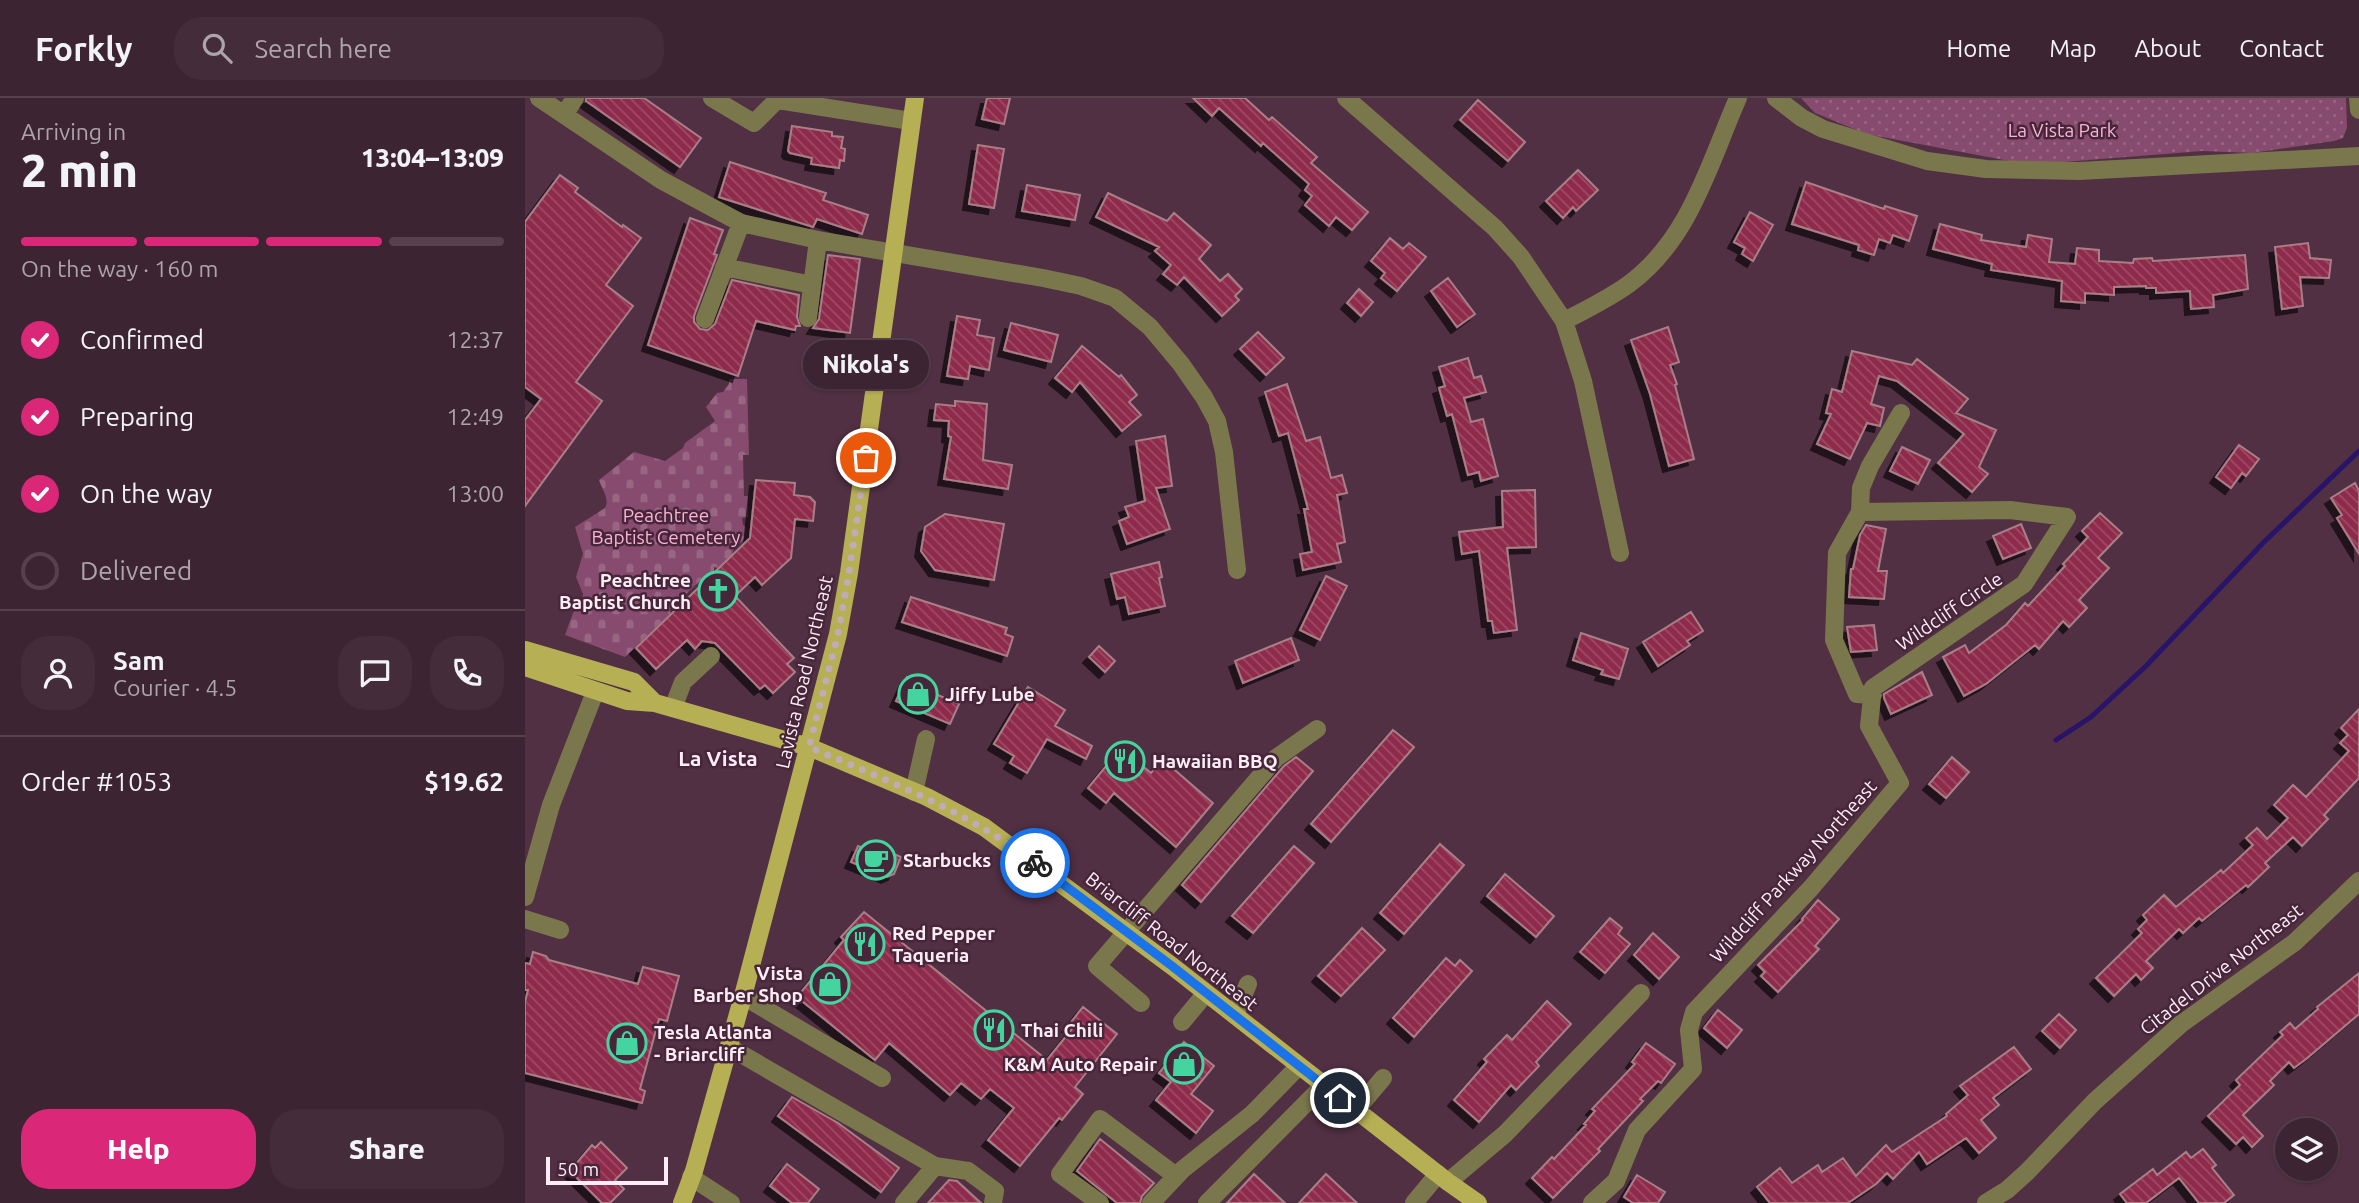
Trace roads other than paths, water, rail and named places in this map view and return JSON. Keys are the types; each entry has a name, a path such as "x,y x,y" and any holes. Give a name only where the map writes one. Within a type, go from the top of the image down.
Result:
{"main road":[{"name":"Lavista Road Northeast","path":"682,1203 743,996 838,634 849,573 915,98"},
{"name":"Briarcliff Road Northeast","path":"525,650 634,682 655,703"},
{"name":"Briarcliff Road Northeast","path":"525,667 627,701 655,703 809,747 914,792 984,827 1127,932 1478,1203"}],"street":[{"path":"539,98 661,180 741,223 818,240 1043,278 1081,286 1115,298 1150,327 1181,363 1217,421 1224,452 1237,570"},
{"path":"564,115 575,98"},
{"path":"712,98 754,123 778,99 911,121"},
{"path":"1346,98 1495,228 1521,257 1563,321 1583,381 1620,553"},
{"path":"1563,321 1606,300 1631,283 1653,263 1671,241 1688,216 1738,98"},
{"path":"1776,98 1802,118 1823,129 1927,161 1986,169 2079,171 2359,156"},
{"path":"2358,98 2359,110"},
{"path":"705,319 741,223"},
{"path":"808,318 818,240"},
{"path":"724,267 812,285"},
{"path":"1873,695 1857,694 1834,640 1837,553 1860,512 1861,488 1865,477 1901,413"},
{"name":"Wildcliff Circle","path":"1860,512 2010,510 2067,517 2024,584 1873,688 1873,695"},
{"path":"673,708 683,682 711,656"},
{"path":"525,897 551,805 596,692"},
{"name":"Wildcliff Parkway Northeast","path":"1592,1203 1616,1181 1637,1130 1693,1069 1689,1030 1693,1012 1811,888 1900,783 1869,726 1873,695"},
{"path":"1140,1003 1097,966 1276,758 1317,729"},
{"path":"914,792 926,739"},
{"name":"Citadel Drive Northeast","path":"1986,1203 2007,1190 2027,1172 2095,1101 2181,1024 2295,942 2359,881"},
{"path":"525,919 560,930"},
{"path":"1235,1015 1248,984"},
{"path":"1182,1022 1206,993"},
{"path":"1414,1203 1443,1178 1505,1134 1641,993"},
{"path":"743,996 882,1078"},
{"path":"729,1047 935,1167 968,1171 995,1191 993,1203"},
{"path":"1151,1203 1176,1176 1245,1120 1299,1066"},
{"path":"1356,1110 1383,1078"},
{"path":"1207,1203 1324,1085"},
{"path":"1100,1203 1059,1174 1100,1119 1176,1176"},
{"path":"904,1203 935,1167"},
{"path":"691,1177 731,1203"}],"waterway":[{"path":"2056,740 2091,717 2145,667 2264,542 2359,451"}],"place":[{"name":"Nikola's","path":"866,458"},
{"name":"Peachtree Baptist Church","path":"718,591"},
{"name":"Jiffy Lube","path":"918,694"},
{"name":"Hawaiian BBQ","path":"1125,761"},
{"name":"Starbucks","path":"876,860"},
{"name":"Red Pepper Taqueria","path":"865,944"},
{"name":"Vista Barber Shop","path":"830,984"},
{"name":"Thai Chili","path":"994,1030"},
{"name":"Tesla Atlanta - Briarcliff","path":"627,1043"},
{"name":"K&M Auto Repair","path":"1184,1064"}],"district":[{"name":"La Vista","path":"718,758"}],"park label":[{"name":"La Vista Park","path":"2062,130"},
{"name":"Peachtree Baptist Cemetery","path":"666,526"}]}
